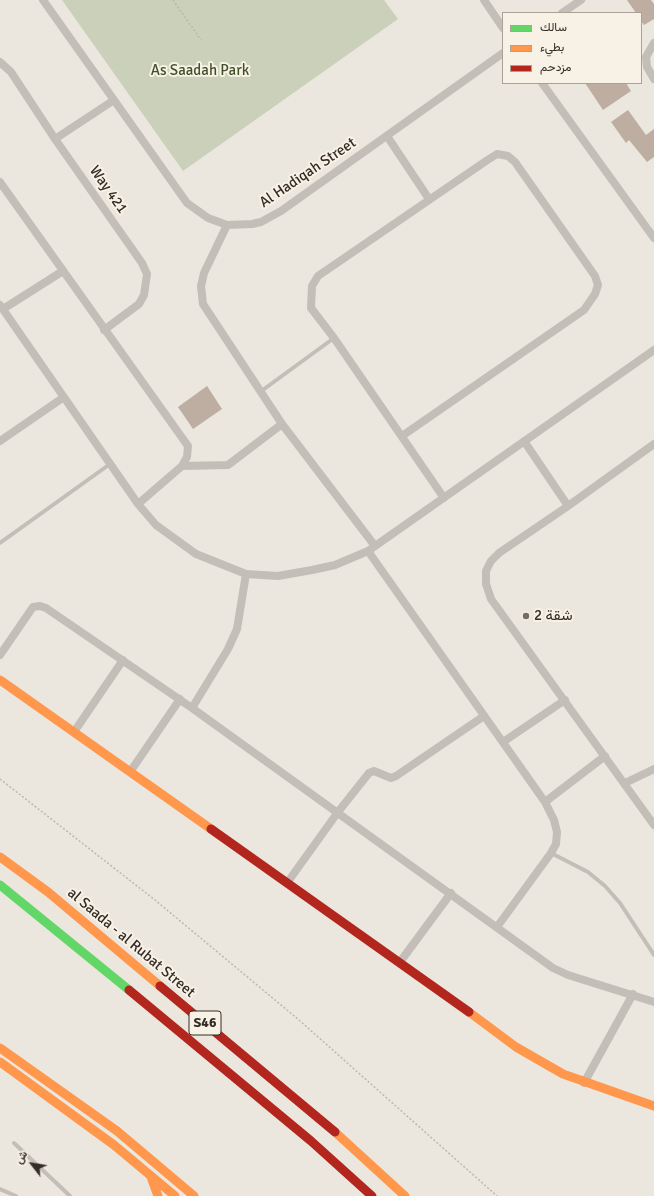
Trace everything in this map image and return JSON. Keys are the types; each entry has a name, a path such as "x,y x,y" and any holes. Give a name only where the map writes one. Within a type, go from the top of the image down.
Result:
{"main road":[{"path":"0,680 400,962 516,1047 547,1066 584,1082 654,1106"},
{"name":"al Saada - al Rubat Street","path":"0,857 48,892 324,1122 405,1196"},
{"name":"S46","path":"0,885 37,913 311,1141 372,1196"},
{"path":"0,1048 107,1123 194,1196"},
{"path":"0,1062 80,1119 147,1171 171,1194"},
{"path":"147,1171 154,1183 158,1196"}],"street":[{"name":"Al Hadiqah Street","path":"43,0 187,203 208,218 227,225 252,224 261,222 281,211 502,54"},
{"path":"484,0 502,27"},
{"path":"563,12 581,0"},
{"path":"654,43 646,57 647,67 654,79"},
{"name":"Way 421","path":"0,62 11,72 55,139 142,263 147,274 144,295 139,304 104,330"},
{"path":"543,84 654,238"},
{"path":"55,139 114,100"},
{"path":"387,136 429,199"},
{"path":"402,436 584,310 590,303 598,285 595,276 515,162 508,156 497,154 429,199 318,276 312,286 312,308 444,498"},
{"path":"0,182 188,446 187,457 182,466 138,504"},
{"path":"227,225 204,273 201,286 203,304 282,424 375,546"},
{"path":"63,271 1,307 138,504 156,525 180,543 202,556 246,574 278,576 312,570 335,565 368,551 654,350"},
{"path":"1,438 64,397"},
{"path":"182,466 228,465 282,424"},
{"path":"524,441 568,506"},
{"path":"654,444 568,506 499,553 491,561 486,571 486,584 492,599 654,825"},
{"path":"368,551 545,802 554,820 557,832 556,844 497,927"},
{"path":"192,708 228,649 237,629 246,574"},
{"path":"0,656 33,607 40,606 46,608 180,699 560,972 633,994 654,1002"},
{"path":"74,732 123,660"},
{"path":"130,772 180,699"},
{"path":"503,742 565,700"},
{"path":"287,883 368,773 374,771 391,778 396,776 484,716"},
{"path":"545,802 605,756"},
{"path":"625,783 654,770"},
{"path":"400,962 450,893"},
{"path":"584,1082 633,994"}],"lane":[{"path":"260,392 334,338"},
{"path":"0,543 110,463"},
{"path":"551,853 588,872 605,886 620,903 654,955"},
{"path":"14,1143 70,1196"},
{"path":"171,1194 179,1183"},
{"path":"0,1189 16,1196"}],"path":[{"path":"173,0 201,40"},
{"path":"0,778 155,900 299,1020 497,1196"}],"green space":[{"name":"As Saadah Park","path":"62,0 384,0 398,19 183,171"}],"building":[{"path":"627,0 651,0 654,4 654,19 644,25 642,22 642,12 635,12"},
{"path":"586,84 627,84 631,91 603,110"},
{"path":"628,110 646,135 654,129 654,157 647,162 629,140 626,143 611,122"},
{"path":"207,386 222,409 193,429 178,407"}],"traffic: fast":[{"path":"0,885 129,990"}],"traffic: slow":[{"path":"0,680 211,829"},
{"path":"0,857 48,892 160,986"},
{"path":"469,1012 516,1047 563,1074 654,1106"},
{"path":"0,1048 117,1131 194,1196"},
{"path":"0,1062 114,1145 175,1196"},
{"path":"335,1132 405,1196"},
{"path":"151,1177 158,1196"}],"traffic: jam":[{"path":"211,829 469,1012"},
{"path":"160,986 335,1132"},
{"path":"129,990 311,1141 372,1196"}],"place":[{"name":"شقة 2","path":"526,616"}]}
